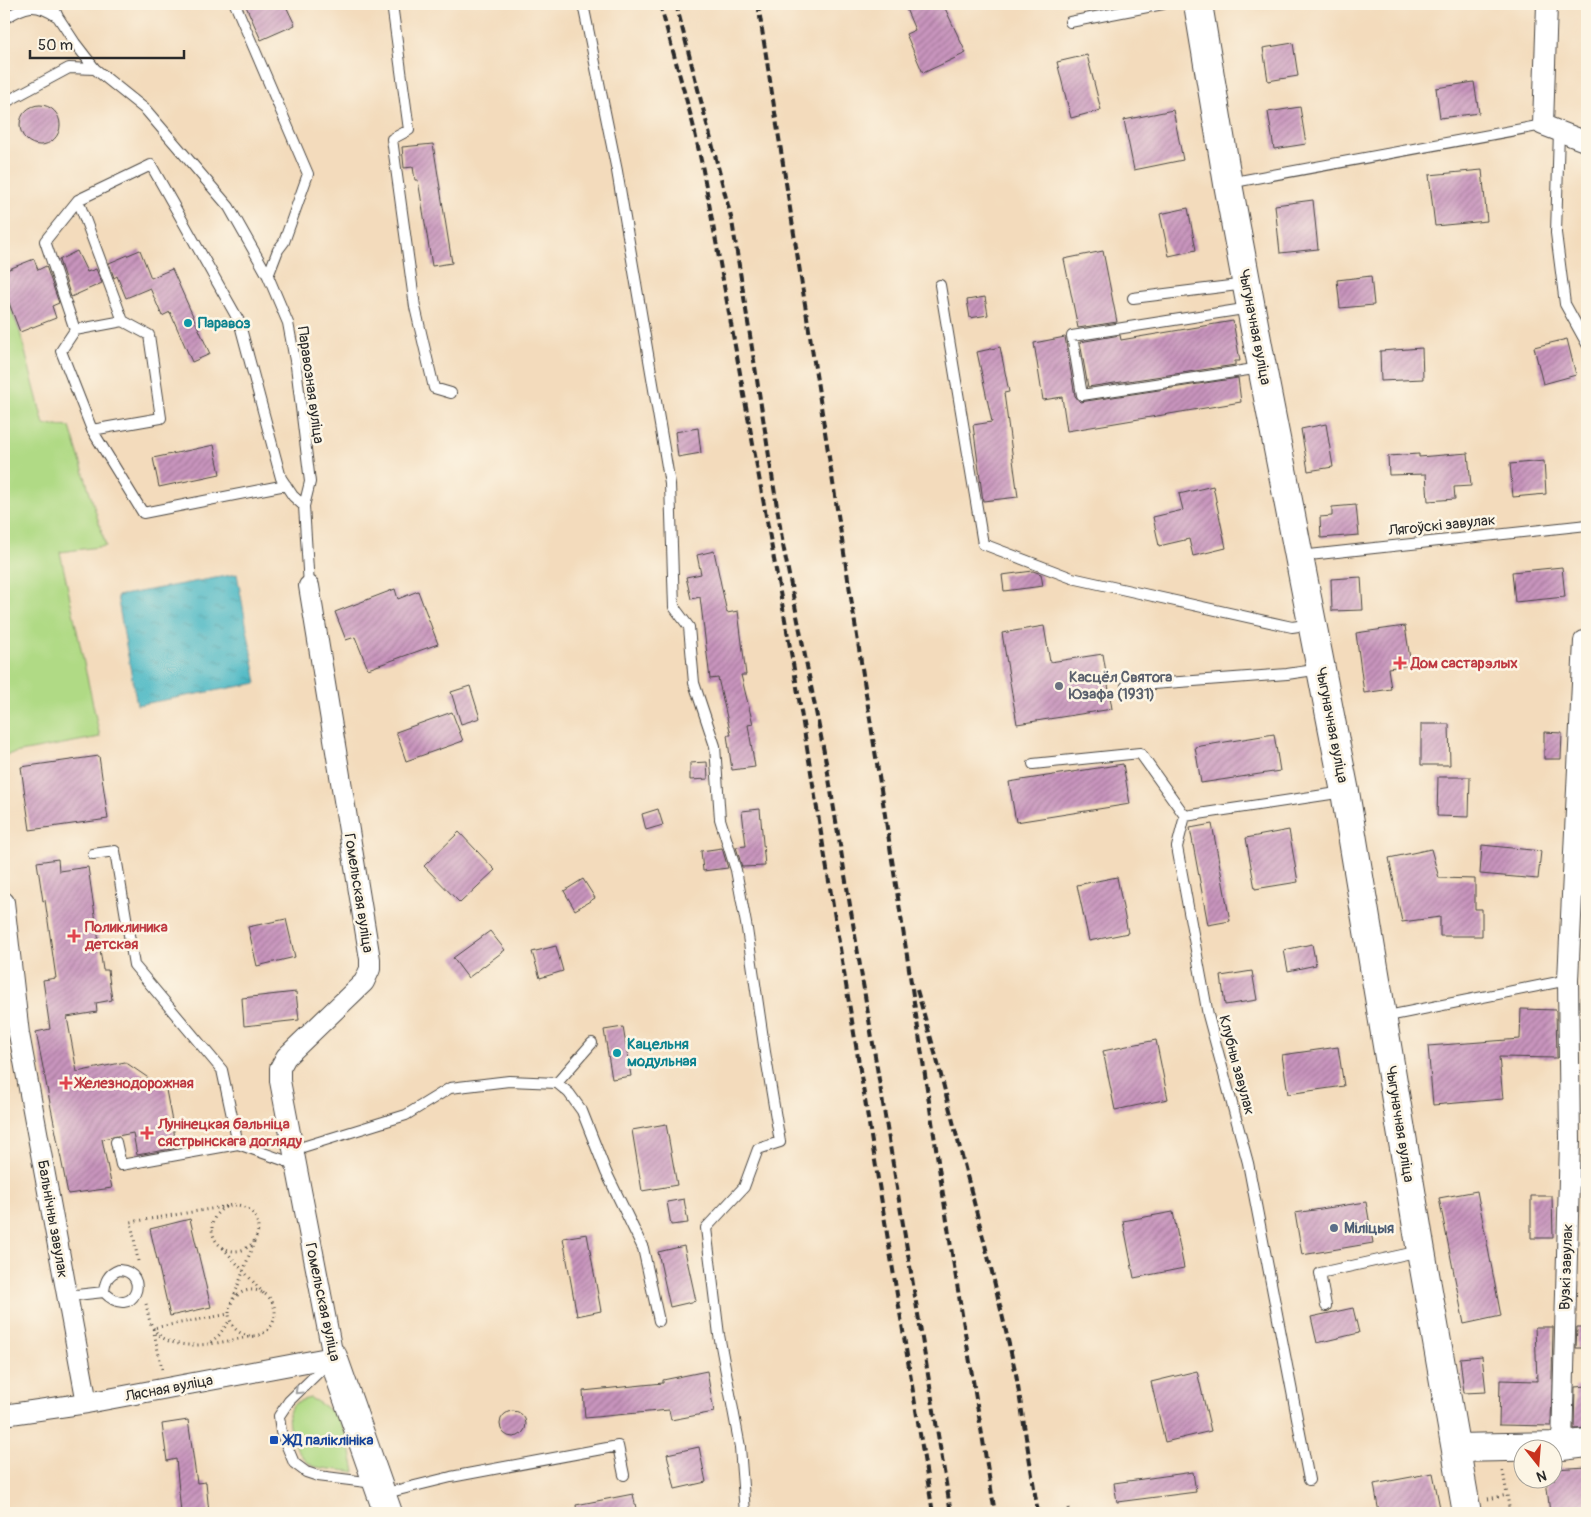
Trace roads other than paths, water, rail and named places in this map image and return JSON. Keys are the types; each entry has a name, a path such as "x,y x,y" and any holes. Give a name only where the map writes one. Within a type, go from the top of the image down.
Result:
{"street":[{"name":"Чыгуначная вуліца","path":"1198,4 1228,184 1262,367 1345,792 1421,1251 1467,1513"},
{"path":"1547,4 1551,128 1587,142"},
{"name":"Гомельская вуліца","path":"309,586 370,969 364,982 286,1057 280,1068 280,1081 333,1357 382,1497"},
{"name":"Вузкі завулак","path":"1574,1444 1568,980 1584,641 1587,640"},
{"name":"Бальнічны завулак","path":"4,902 12,1031 67,1296 87,1403"},
{"name":"Лясная вуліца","path":"4,1415 87,1403 333,1357"},
{"path":"1456,1448 1574,1444"}],"lane":[{"name":"Паравозная вуліца","path":"52,4 75,42 95,69 146,110 229,207 268,276 288,323 296,366 310,482 304,506 309,586"},
{"path":"235,4 308,174 284,242 278,250 268,276"},
{"path":"392,4 409,130 392,139 416,307 434,388 451,393"},
{"path":"583,4 618,171 670,484 674,607 689,627 694,683 715,746 720,819 736,870 747,929 764,1052 780,1142 758,1150 744,1187 706,1228 719,1335 740,1447 745,1513"},
{"path":"1070,22 1163,4"},
{"path":"4,19 18,10 37,6 58,16"},
{"path":"4,103 69,68 95,69"},
{"path":"1228,184 1551,128 1556,233 1565,304 1587,344"},
{"path":"75,330 45,241 78,200 151,165 239,321 281,478 293,496 304,506"},
{"path":"78,200 123,322"},
{"path":"940,284 983,544 1072,578 1292,627 1313,624"},
{"path":"1133,298 1249,296"},
{"path":"1249,296 1072,336 1082,395 1262,367"},
{"path":"92,430 161,418 148,335 123,322 75,330 61,351 92,430 143,513 286,485"},
{"name":"Лягоўскі завулак","path":"1299,556 1587,525"},
{"path":"1126,686 1287,674 1322,668"},
{"path":"1033,764 1140,753 1185,816 1345,792"},
{"name":"Клубны завулак","path":"1185,816 1177,847 1206,1006 1248,1163 1309,1480"},
{"path":"93,854 115,851 134,965 222,1070 238,1144"},
{"path":"1382,1017 1568,980"},
{"path":"557,1083 592,1043"},
{"path":"116,1142 121,1165 238,1144 295,1158 406,1115 450,1088 508,1081 557,1083 569,1093 582,1111 606,1172 643,1248 659,1321"},
{"path":"1326,1306 1320,1273 1421,1251"},
{"path":"67,1296 104,1292"},
{"path":"333,1357 289,1401 279,1416 280,1432 294,1463 306,1472 382,1497 451,1477 618,1446 624,1475"}],"water":[{"path":"237,574 257,683 137,705 117,596"}],"railway":[{"path":"660,4 693,124 702,165 794,669 933,1513"},
{"path":"676,4 732,221 783,545 827,767 951,1513"},
{"path":"758,4 952,1254 995,1513"},
{"path":"917,990 992,1272 1016,1374 1038,1513"}],"place":[{"name":"Паравоз","path":"188,323"},
{"name":"Дом састарэлых","path":"1400,663"},
{"name":"Касцёл Святога Юзафа (1931)","path":"1059,686"},
{"name":"Поликлиника детская","path":"74,936"},
{"name":"Кацельня модульная","path":"617,1053"},
{"name":"Железнодорожная","path":"66,1083"},
{"name":"Лунінецкая бальніца сястрынскага догляду","path":"147,1133"},
{"name":"Міліцыя","path":"1334,1228"},
{"name":"ЖД паліклініка","path":"274,1440"}]}
